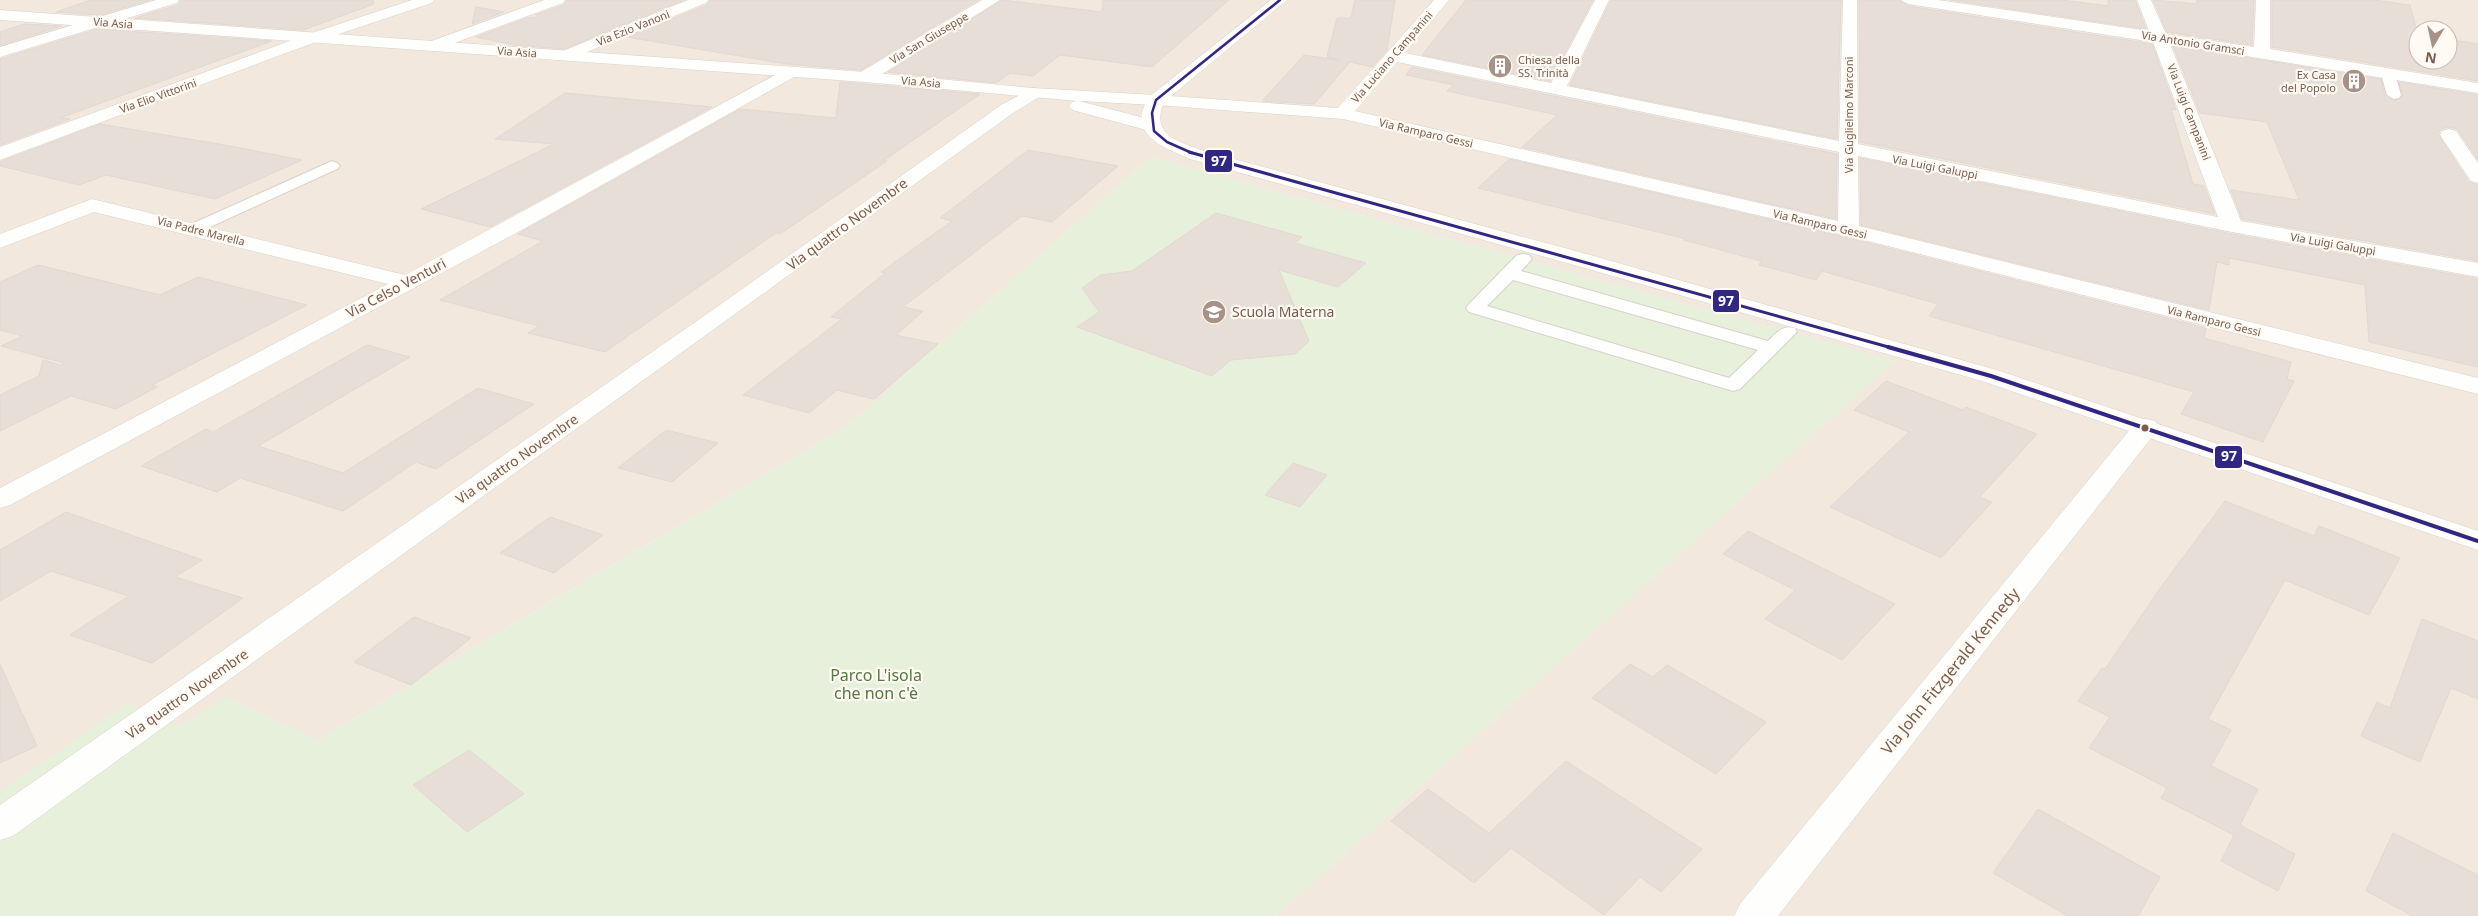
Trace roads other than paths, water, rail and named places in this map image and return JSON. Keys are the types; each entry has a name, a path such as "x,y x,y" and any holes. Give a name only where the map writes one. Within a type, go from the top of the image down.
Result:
{"street":[{"path":"0,52 172,0"},
{"name":"Via Elio Vittorini","path":"0,154 315,38 427,0"},
{"path":"432,46 558,0"},
{"name":"Via Ezio Vanoni","path":"564,56 701,0"},
{"name":"Via San Giuseppe","path":"865,77 993,0"},
{"path":"1280,0 1156,100 1151,112 1150,125 1164,140 1197,155 1575,258 1982,373 2478,541"},
{"name":"Via Luciano Campanini","path":"1343,114 1442,0"},
{"path":"1556,90 1602,0"},
{"name":"Via Guglielmo Marconi","path":"1848,230 1850,0"},
{"name":"Via Antonio Gramsci","path":"1908,0 2262,53 2478,88"},
{"name":"Via Luigi Campanini","path":"2144,0 2232,226"},
{"path":"2262,53 2263,0"},
{"name":"Via Asia","path":"0,15 865,77 1033,92 1156,100"},
{"name":"Via Luigi Galuppi","path":"1394,56 2232,226 2478,270"},
{"name":"Via Celso Venturi","path":"0,499 406,282 513,227 790,72"},
{"name":"Via Asia","path":"1033,92 1102,114 1150,125"},
{"name":"Via quattro Novembre","path":"0,825 1033,92"},
{"name":"Via Ramparo Gessi","path":"1156,100 1343,114 1848,230 2478,386"},
{"path":"2449,135 2478,177"},
{"name":"Via Padre Marella","path":"0,242 92,204 406,282"},
{"name":"Via John Fitzgerald Kennedy","path":"1754,916 2146,427"}],"lane":[{"path":"2388,74 2394,95"},
{"path":"193,229 332,166"},
{"path":"1523,259 1474,308 1733,385 1788,332"},
{"path":"1509,274 1771,348"}],"place":[{"name":"Chiesa della SS. Trinità","path":"1500,66"},
{"name":"Ex Casa del Popolo","path":"2354,81"},
{"name":"Scuola Materna","path":"1214,312"}],"park label":[{"name":"Parco L'isola che non c'è","path":"876,684"}]}
